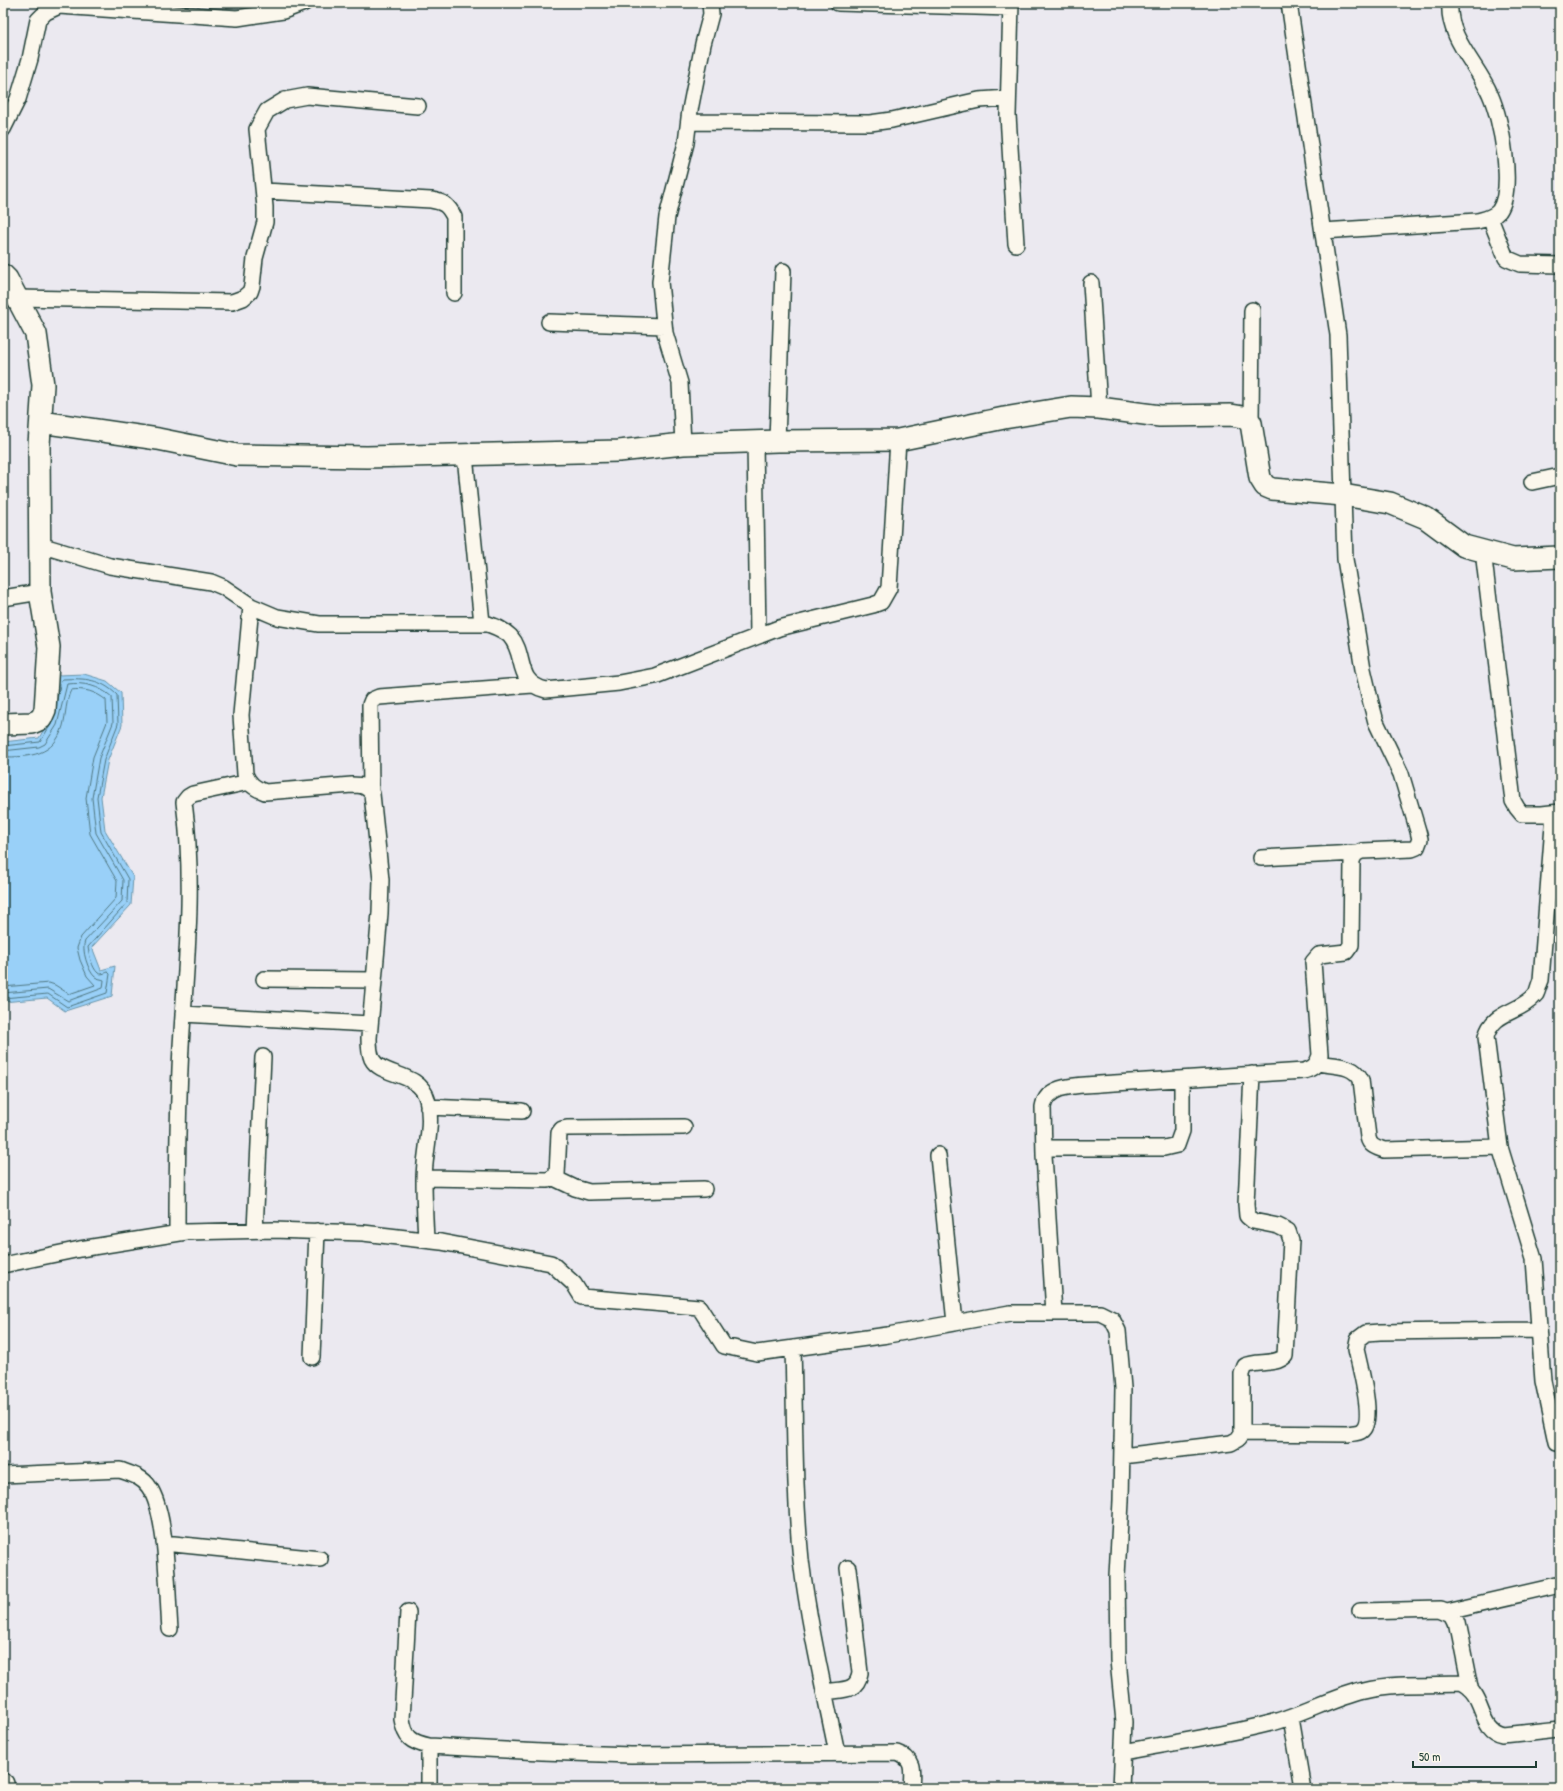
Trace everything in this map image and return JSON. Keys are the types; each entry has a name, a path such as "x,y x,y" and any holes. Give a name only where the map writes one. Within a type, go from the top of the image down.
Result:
{"street":[{"path":"3,129 18,99 30,59 38,20 38,3"},
{"path":"38,20 46,12 59,6 135,7 237,18 304,3"},
{"path":"683,444 680,383 664,326 660,282 667,217 686,143 688,122 702,44 710,14 710,3"},
{"path":"838,3 1010,5 1008,98 1016,244"},
{"path":"1261,858 1412,849 1417,847 1420,839 1401,774 1376,722 1363,669 1345,559 1338,335 1289,3"},
{"path":"1323,231 1477,221 1490,218 1498,211 1506,192 1506,174 1499,118 1490,93 1462,47 1454,26 1450,3"},
{"path":"18,298 232,302 243,298 250,292 252,286 255,258 265,222 264,191 257,129 268,111 285,100 307,96 418,106"},
{"path":"688,122 870,123 892,120 979,100 1008,98"},
{"path":"264,191 431,200 443,202 449,207 454,217 454,293"},
{"path":"1490,218 1506,258 1520,264 1560,265"},
{"path":"777,441 783,271"},
{"path":"3,274 18,298 36,334 43,385 39,445 40,592 49,647 45,710 41,719 32,723 3,724"},
{"path":"1091,283 1099,408"},
{"path":"1252,310 1251,423 1260,478 1265,486 1272,489 1343,495 1390,502 1426,518 1464,546 1513,559 1560,557"},
{"path":"549,322 664,326"},
{"path":"41,422 158,439 237,455 367,458 619,451 683,444 777,441 898,440 1004,418 1071,407 1099,408 1160,416 1231,415 1243,417 1251,423"},
{"path":"40,545 110,566 211,582 223,587 251,606 277,617 319,624 488,624 502,630 511,637 516,647 524,673 528,681 535,687 546,690 619,683 654,676 758,635 799,622 881,602 886,596 889,588 898,440"},
{"path":"755,442 758,635"},
{"path":"464,456 482,623"},
{"path":"1532,482 1560,476"},
{"path":"1483,550 1514,801 1522,814 1557,812 1553,834 1541,980 1537,993 1526,1004 1496,1019 1489,1027 1486,1037 1500,1147 1534,1259 1543,1381 1556,1442 1560,1443"},
{"path":"3,598 40,592"},
{"path":"251,606 241,715 245,774 249,782 255,789 265,792 352,785 365,787 371,792"},
{"path":"426,1240 424,1178 429,1114 427,1098 422,1088 414,1081 379,1066 373,1060 370,1050 370,1024 381,880 371,792 370,705 372,700 379,698 533,685"},
{"path":"177,1233 179,1082 190,892 189,838 184,802 193,794 249,782"},
{"path":"1054,1313 1044,1148 1044,1099 1048,1094 1066,1087 1304,1071 1312,1068 1317,1063 1320,1055 1313,962 1319,955 1346,952 1351,945 1352,861 1356,853"},
{"path":"264,979 374,980"},
{"path":"183,1014 370,1024"},
{"path":"255,1230 263,1056"},
{"path":"1317,1063 1353,1069 1358,1074 1361,1080 1369,1142 1373,1146 1384,1150 1500,1147"},
{"path":"1122,1456 1231,1443 1238,1439 1242,1433 1242,1374 1245,1366 1252,1363 1279,1362 1285,1356 1291,1240 1288,1231 1278,1226 1253,1221 1247,1216 1246,1204 1252,1074"},
{"path":"1044,1148 1164,1148 1177,1145 1182,1131 1182,1079"},
{"path":"428,1107 522,1111"},
{"path":"424,1178 548,1180 557,1175 559,1133 562,1129 684,1127"},
{"path":"938,1155 955,1323"},
{"path":"554,1178 575,1188 589,1192 704,1189"},
{"path":"3,1265 80,1249 177,1233 255,1230 317,1231 363,1233 426,1240 551,1263 574,1284 582,1297 699,1307 724,1346 757,1353 955,1323 1010,1313 1100,1313 1112,1319 1118,1331 1124,1388 1117,1576 1118,1660 1124,1722 1121,1788"},
{"path":"312,1357 317,1231"},
{"path":"1242,1433 1348,1434 1361,1431 1367,1423 1368,1410 1356,1349 1358,1339 1366,1333 1539,1330"},
{"path":"793,1348 795,1453 801,1559 812,1632 836,1753"},
{"path":"3,1475 120,1470 138,1477 148,1485 155,1497 163,1530 170,1629"},
{"path":"164,1543 320,1559"},
{"path":"824,1692 853,1688 859,1682 860,1673 848,1568"},
{"path":"1447,1611 1560,1586"},
{"path":"1360,1611 1441,1609 1453,1614 1457,1622 1470,1687 1479,1702 1489,1726 1493,1731 1504,1735 1560,1729"},
{"path":"408,1612 402,1719 403,1729 408,1737 415,1743 429,1746 631,1755 897,1753 904,1756 911,1766 911,1788"},
{"path":"1123,1752 1266,1725 1291,1718 1331,1701 1365,1689 1461,1684 1470,1687"},
{"path":"1291,1718 1303,1788"},
{"path":"429,1746 430,1788"},
{"path":"3,1784 4,1788"}],"water":[{"path":"84,674 107,681 121,693 122,725 108,760 101,797 105,830 133,877 131,905 92,947 101,970 115,966 112,996 65,1011 47,998 3,1002 3,742 39,738 48,722 58,675"}]}
